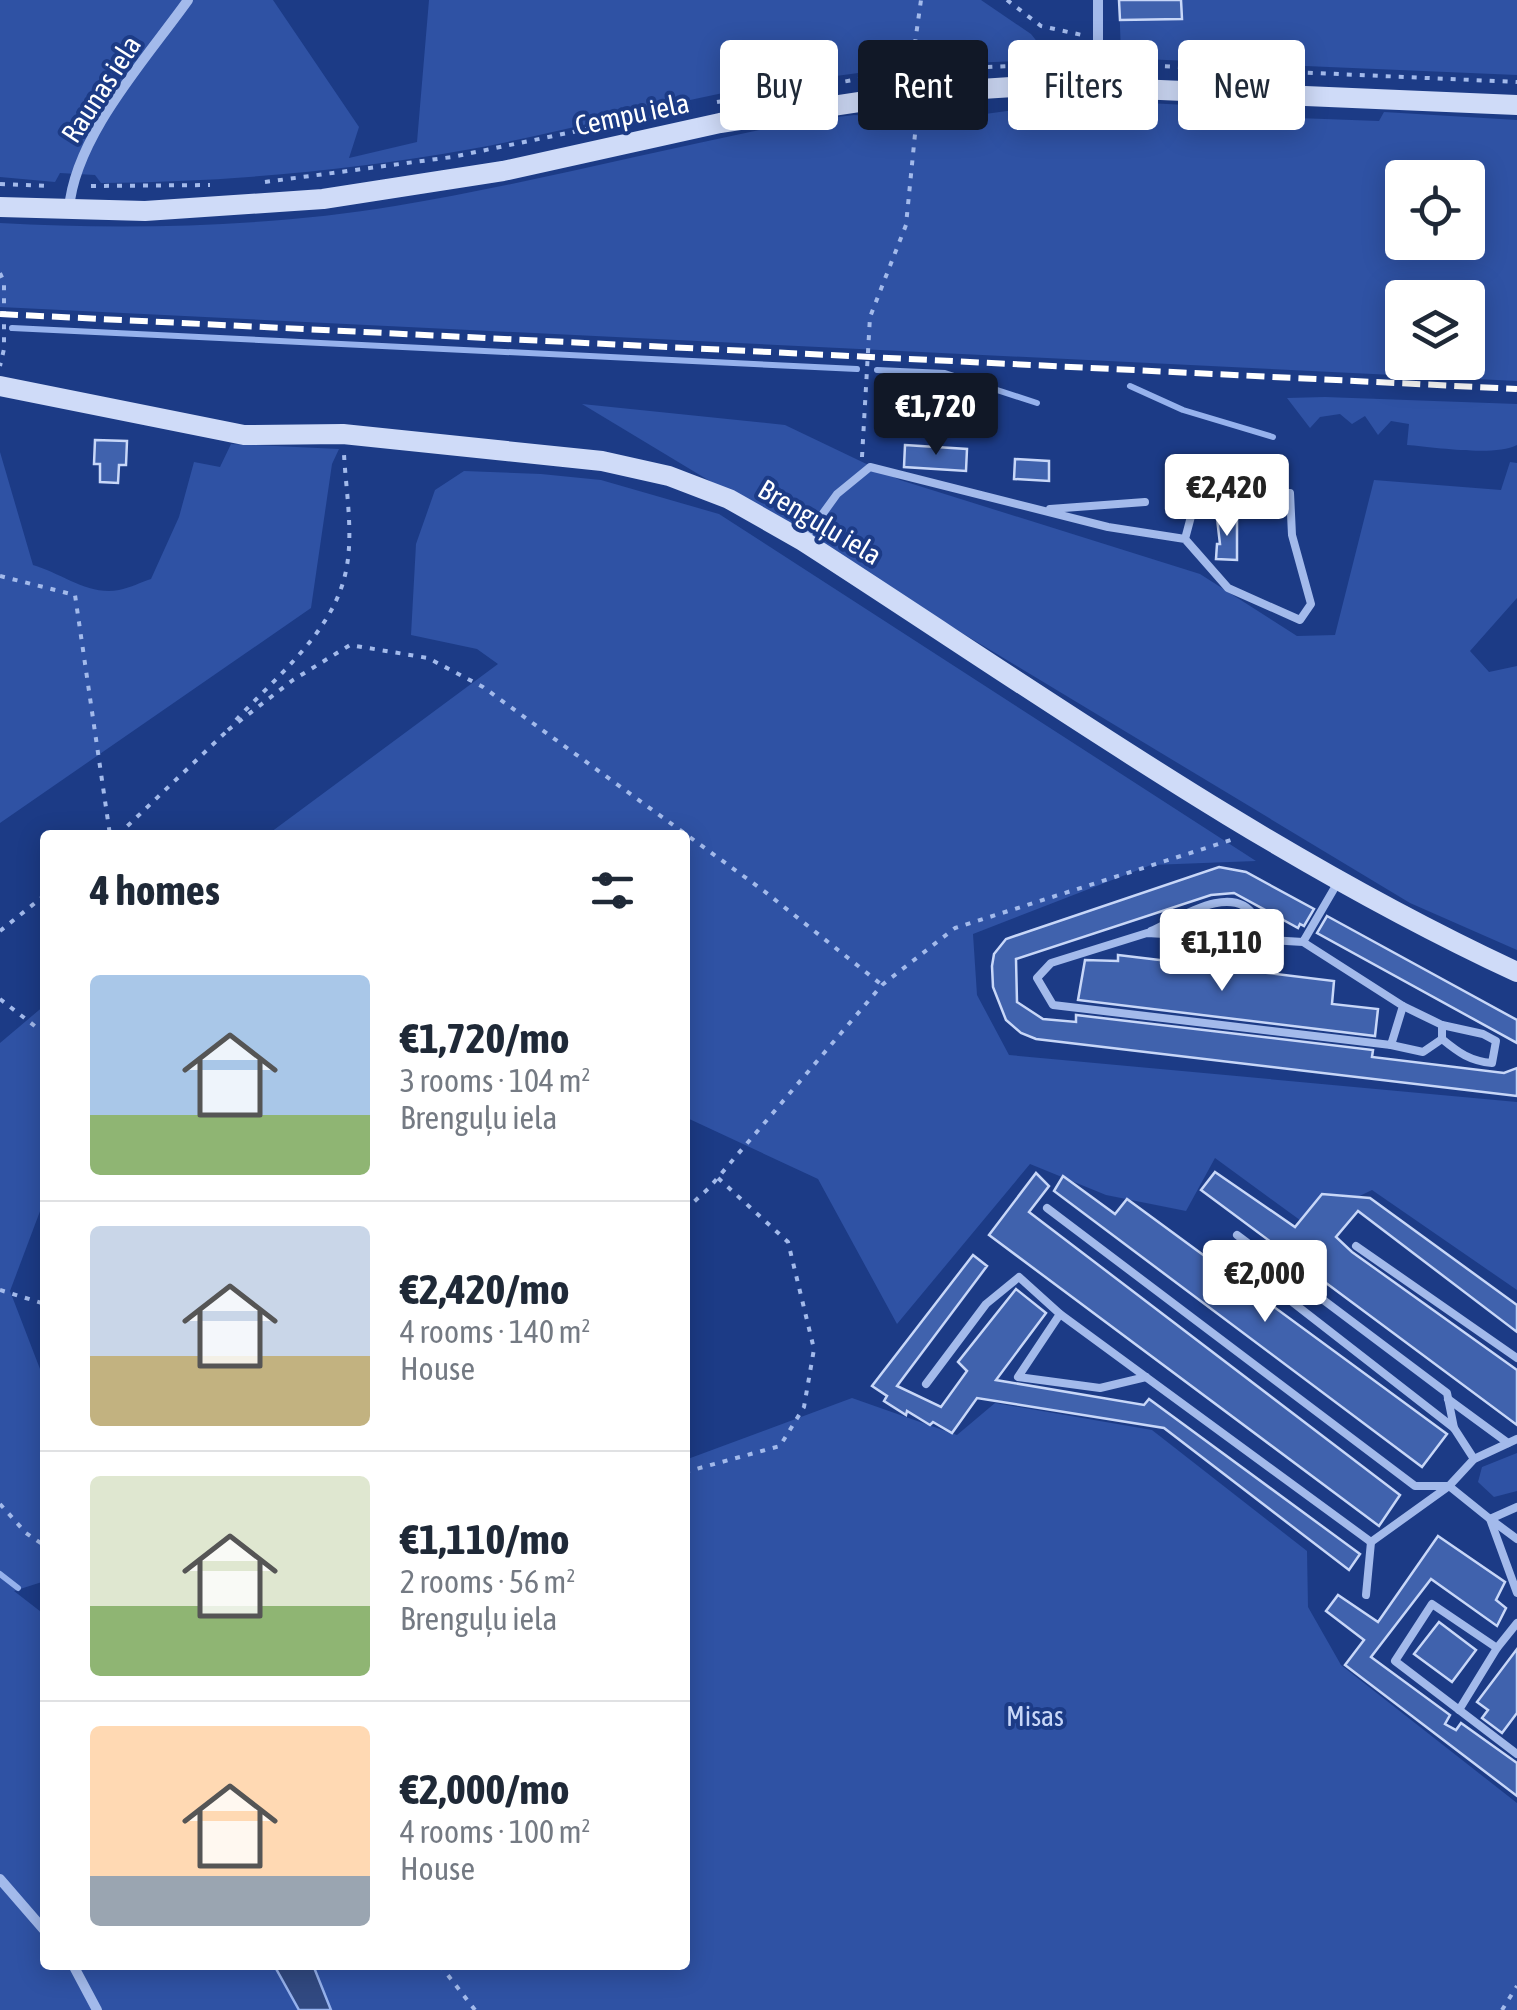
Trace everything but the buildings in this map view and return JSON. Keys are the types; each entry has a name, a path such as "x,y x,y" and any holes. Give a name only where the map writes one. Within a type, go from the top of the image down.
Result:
{"street":[{"name":"Raunas iela","path":"69,209 71,186 89,140 188,0"},
{"path":"1098,0 1098,38"},
{"name":"Cempu iela","path":"1158,89 1517,105"},
{"name":"Cempu iela","path":"0,207 145,211 257,205 388,190 502,171 720,123 858,102"},
{"name":"Brenguļu iela","path":"0,386 244,435 342,434 619,464 670,476 728,499 803,540 1255,833 1338,882 1517,972"},
{"path":"0,1879 40,1925"},
{"path":"76,1970 97,2010"}],"lane":[{"path":"803,540 837,494 870,467 1108,527 1186,539 1228,588 1300,620 1310,604 1292,536 1290,493 1197,494 1186,539"},
{"path":"1040,510 1145,502"},
{"path":"1303,942 1338,882"},
{"path":"1264,940 1254,914 1240,902 1216,902 1147,933 1051,962 1037,978 1054,1006 1392,1045 1423,1052 1442,1039"},
{"path":"1147,933 1303,942 1403,1006 1442,1025 1483,1034 1496,1041 1496,1052 1492,1062 1474,1061 1442,1039"},
{"path":"1392,1045 1403,1006"},
{"path":"1442,1025 1442,1039"},
{"path":"1047,1208 1415,1486 1449,1486 1517,1539"},
{"path":"1237,1235 1447,1393 1454,1428"},
{"path":"1356,1246 1517,1358"},
{"path":"1228,1252 1454,1428 1474,1459"},
{"path":"926,1384 986,1304 1019,1277 1060,1314 1371,1542"},
{"path":"1060,1314 1018,1377 1100,1388 1146,1376"},
{"path":"1448,1399 1512,1441"},
{"path":"1366,1596 1371,1542 1449,1486 1474,1459 1512,1441"},
{"path":"1490,1519 1517,1507"},
{"path":"1490,1519 1517,1592"},
{"path":"1497,1648 1432,1604 1395,1661 1517,1754"},
{"path":"1459,1710 1517,1622"}],"path":[{"path":"915,40 921,0"},
{"path":"1006,0 1041,26 1098,38"},
{"path":"1158,66 1517,82"},
{"path":"850,484 865,452 870,317 906,226 915,130"},
{"path":"251,182 343,174"},
{"path":"0,184 49,186"},
{"path":"92,186 217,185"},
{"path":"0,273 4,282 4,350 0,366"},
{"path":"123,830 228,730 328,619 346,576 348,526 342,434"},
{"path":"0,576 75,596 109,830"},
{"path":"228,730 293,680 350,645 428,658 482,687 681,830"},
{"path":"690,1205 718,1178 882,985 955,928 1255,833"},
{"path":"690,837 882,985"},
{"path":"0,930 40,899"},
{"path":"0,999 40,1030"},
{"path":"690,1471 780,1446 804,1407 814,1349 788,1242 718,1178"},
{"path":"0,1290 40,1302"},
{"path":"0,1504 40,1543"},
{"path":"444,1970 475,2010"},
{"path":"1502,2010 1517,1986"}],"green space":[{"path":"0,0 273,0 359,127 349,158 417,142 429,0 981,0 1036,40 1008,40 1008,61 988,62 988,40 858,40 858,73 838,76 838,40 720,40 720,94 502,143 286,174 101,183 95,175 60,173 55,182 0,177"},
{"path":"1119,0 1517,0 1517,75 1305,66 1305,40 1178,40 1178,61 1158,60 1158,40 1120,40"},
{"path":"1158,104 1178,105 1178,130 1305,130 1305,118 1379,121 1384,112 1517,120 1517,381 1485,379 1485,280 1385,280 1385,375 0,307 0,223 148,226 347,213 446,197 762,130 838,130 838,117 858,115 858,130 988,130 988,114 1008,111 1008,130 1158,130"},
{"path":"1287,398 1517,404 1517,445 1479,451 1407,445 1409,424 1391,421 1378,435 1365,416 1352,424 1340,414 1320,417 1310,428"},
{"path":"582,404 785,425 900,480 1200,574 1297,636 1335,635 1374,480 1501,490 1510,462 1517,463 1517,598 1470,651 1489,672 1517,666 1517,950 1410,903"},
{"path":"231,444 339,449 332,464 311,608 0,823 0,452 33,565 86,587 108,591 151,579 179,517 194,462 220,467"},
{"path":"464,471 541,474 601,480 719,514 1256,861 1151,865 973,934 977,995 1009,1055 1517,1102 1517,1290 1372,1190 1304,1223 1215,1158 1186,1211 1106,1195 1030,1164 897,1324 818,1179 690,1119 690,830 274,830 498,664 477,649 411,635 416,544 435,490"},
{"path":"40,1009 40,1211 10,1291 40,1369 40,1583 14,1591 40,1611 40,1970 277,1970 299,2010 0,2010 0,1043"},
{"name":"Misas","path":"852,1398 957,1435 995,1403 1152,1430 1307,1551 1308,1607 1341,1665 1517,1803 1517,2010 331,2010 315,1970 690,1970 690,1458"},
{"path":"1517,1453 1517,1491 1494,1497 1478,1482 1482,1467"}],"shaded area":[{"path":"277,1970 315,1970 331,2010 299,2010"}],"waterway":[{"path":"12,328 857,369"},
{"path":"877,370 945,373 1037,403"},
{"path":"1130,386 1183,410 1273,437"},
{"path":"0,1574 18,1588"}],"railway":[{"path":"0,314 1517,389"}]}
